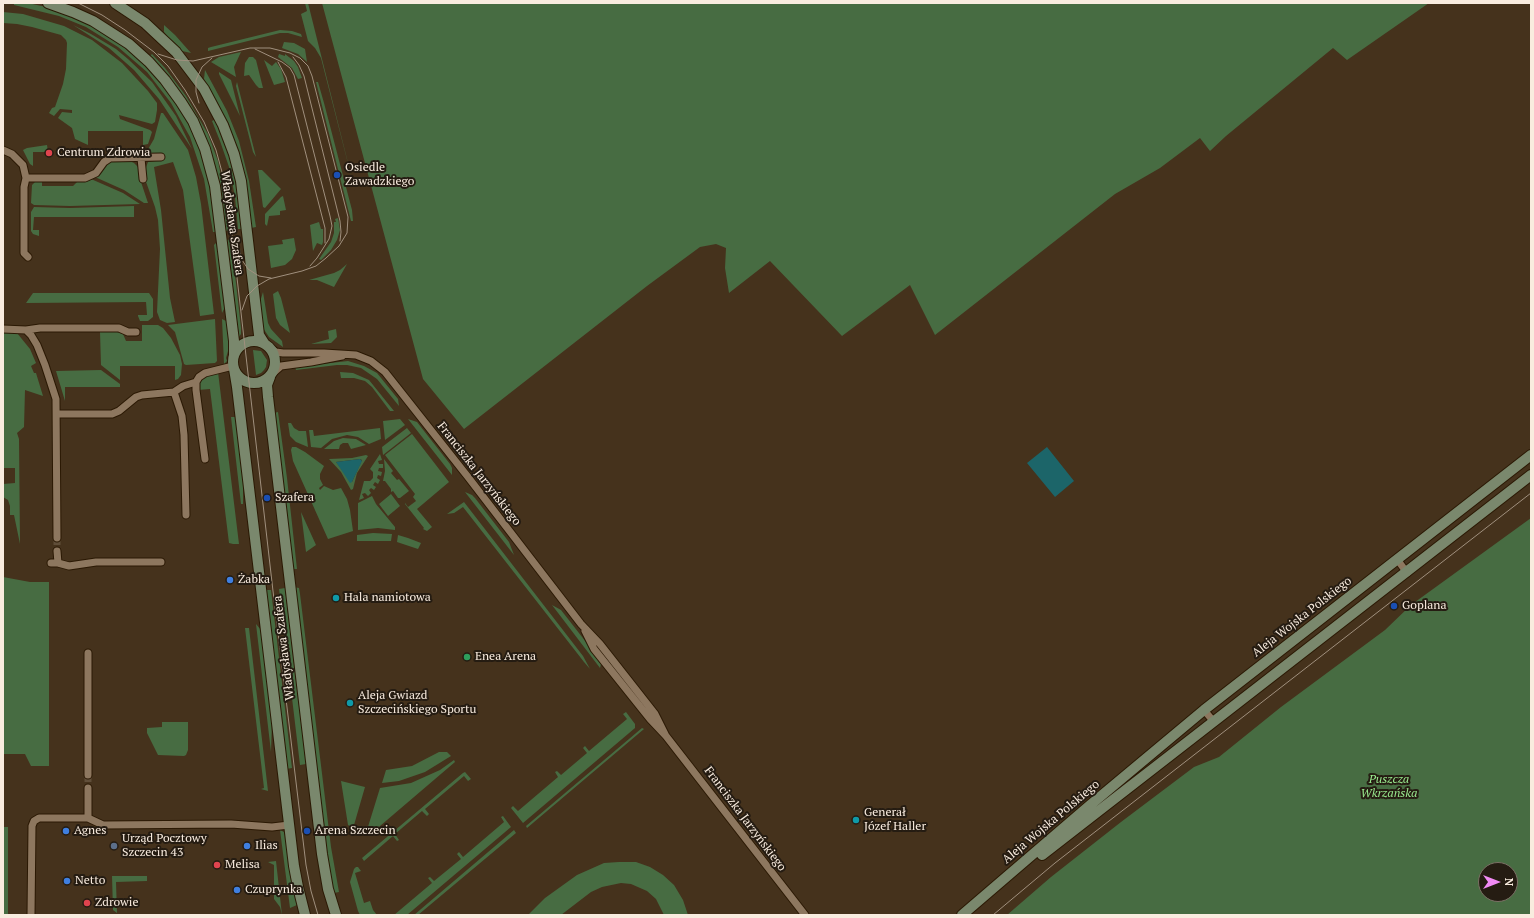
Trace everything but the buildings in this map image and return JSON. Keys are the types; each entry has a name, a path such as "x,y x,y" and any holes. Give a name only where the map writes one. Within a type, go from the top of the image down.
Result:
{"main road":[{"name":"Władysława Szafera","path":"48,3 93,21 112,32 134,49 166,80 193,121 205,149 215,186 233,335 234,364 295,876 305,915"},
{"name":"Władysława Szafera","path":"115,3 145,23 176,52 204,88 223,125 234,154 240,181 259,335 267,345"},
{"path":"255,341 267,345 276,358 276,366 271,375 261,383 249,383 239,378 234,364 237,349 245,343 255,341"},
{"name":"Władysława Szafera","path":"271,375 267,384 268,397 322,854 328,889 336,915"},
{"name":"Aleja Wojska Polskiego","path":"962,915 1204,710 1531,455"},
{"name":"Aleja Wojska Polskiego","path":"972,915 1051,848 1531,476"}],"street":[{"path":"3,150 12,154 23,165 26,178 24,187 24,253 28,257"},
{"path":"141,158 143,179"},
{"path":"26,178 85,178 96,173 107,159 161,158"},
{"path":"3,329 119,328 128,332 136,332"},
{"path":"26,330 37,345 46,365 56,399 57,538"},
{"name":"Franciszka Jarzyńskiego","path":"267,345 276,352 281,353 324,353 360,356 381,368 392,379 580,624 594,649 650,719 666,736 805,915"},
{"name":"Franciszka Jarzyńskiego","path":"271,375 281,366 319,361 348,354"},
{"path":"205,459 196,382 199,377 205,373 234,364"},
{"path":"57,414 112,414 119,411 142,394 174,392 183,386 196,382"},
{"path":"174,392 182,416 184,435 186,515"},
{"path":"57,551 54,563 69,566 96,562 161,562"},
{"path":"1397,559 1407,572"},
{"path":"88,653 88,776"},
{"path":"1204,710 1214,722"},
{"path":"1157,749 1165,759"},
{"path":"88,788 88,818"},
{"path":"31,915 32,826 34,821 43,817 88,818 103,825 231,824 272,827 289,825"}],"green space":[{"path":"14,3 28,3 46,7 91,25 124,46 158,79 184,115 200,149 209,182 217,232 213,232 204,179 190,137 171,103 147,72 118,47 86,27 59,16 14,5"},
{"path":"305,3 308,3 355,191 321,58 315,48 308,41 301,14 307,11"},
{"path":"322,3 1429,3 1347,60 1333,48 1226,136 1210,151 1200,138 1160,168 1115,194 935,335 910,285 842,336 770,261 729,293 725,268 726,248 716,244 700,247 647,286 464,429 423,379"},
{"path":"3,12 23,14 64,26 92,40 122,63 157,103 155,122 152,124 119,115 120,119 152,132 148,144 143,145 143,131 88,131 88,145 75,139 72,128 58,118 62,112 72,113 72,110 60,109 54,116 49,113 52,108 55,107 63,84 66,69 66,40 61,35 32,27 3,23"},
{"path":"73,25 116,49 152,82 176,116 192,149 159,99 134,70 109,48"},
{"path":"164,25 191,53 182,51 168,37 164,32"},
{"path":"280,30 292,31 301,34 302,37 288,33 280,33 208,51 208,48 211,47"},
{"path":"284,42 294,43 305,49 307,62 298,54 282,48"},
{"path":"241,52 234,67 236,77 211,62 219,57"},
{"path":"152,54 165,68 186,96 208,134 218,161 230,230 226,231 222,205 188,105 168,76 150,56"},
{"path":"279,54 285,56 285,54 294,61 302,78 298,79 292,68 278,57"},
{"path":"249,57 253,57 256,60 263,88 259,88 249,75 244,76 245,63"},
{"path":"264,60 272,66 276,62 281,69 285,82 274,85"},
{"path":"205,70 227,111 239,141 249,181 256,227 251,228 239,155 228,124 204,79"},
{"path":"219,72 231,80 240,116 219,74"},
{"path":"237,82 256,157 253,152 236,86"},
{"path":"316,82 318,82 324,103 352,210 353,221 351,221"},
{"path":"161,113 163,113 188,150 196,177 201,204 214,314 200,316 183,190 173,162 154,167 161,210 170,298 175,322 167,323 160,320 157,312 160,249 158,220 145,179 145,170 148,162 163,160 163,154 147,154 147,151 154,139"},
{"path":"216,119 230,157 235,176 242,229 238,229 235,197 229,167 212,121"},
{"path":"47,145 48,152 33,152 33,166 30,164 23,150"},
{"path":"115,160 130,161 138,167 148,203 144,203 124,190 95,177 106,163"},
{"path":"258,170 262,170 281,189 265,208 263,207"},
{"path":"91,179 123,193 140,204 70,206 34,205 31,203 32,185 35,182 42,181 42,186 73,186 78,181"},
{"path":"283,196 286,210 280,211 280,215 269,216 267,226 265,224 265,214"},
{"path":"134,206 134,217 34,217 33,230 39,230 39,236 33,234 31,231 31,212 34,207 70,208"},
{"path":"338,218 340,230 337,240 331,250 321,260 319,259 331,242 334,233 334,222 336,222 335,219"},
{"path":"319,222 321,229 323,229 323,242 322,245 317,243 313,251 310,225"},
{"path":"294,238 296,250 292,259 285,265 271,268 268,246 283,244 282,240"},
{"path":"231,239 241,328 241,334 239,337 227,240"},
{"path":"218,241 225,307 222,313 214,245"},
{"path":"347,264 334,287 317,280 309,280 334,273"},
{"path":"278,291 290,333 280,325 276,318 273,294"},
{"path":"263,292 268,323 271,329 282,341 283,347 269,337 263,328 260,302"},
{"path":"33,293 149,293 153,299 153,317 148,321 140,321 138,315 147,315 146,302 26,303"},
{"path":"215,319 217,361 215,363 184,364 175,332 168,325"},
{"path":"222,319 226,321 227,324 230,344 226,358 227,361 224,364"},
{"path":"142,325 158,325 163,328 171,338 180,355 182,364 181,375 178,379 175,380 175,366 120,366 120,380 101,365 100,332 117,332 123,334 126,341 142,341"},
{"path":"336,329 337,337 331,343 311,344 329,339 328,331"},
{"path":"3,333 17,333 30,349 36,363 31,366 34,373 36,373 43,396 25,390 24,427 17,433 19,439 20,544 14,515 10,515 8,500 3,497 3,484 15,483 15,468 3,468"},
{"path":"253,350 261,351 267,360 264,370 256,375"},
{"path":"348,361 364,366 377,373 398,399 399,406 377,379 361,368 347,365 337,365 296,370 295,367"},
{"path":"101,370 120,384 120,387 65,387 65,401 56,371"},
{"path":"218,372 239,544 229,543 210,389 198,390 200,380 205,376"},
{"path":"340,372 353,373 369,380 394,411 390,411 372,387 365,381 354,378 341,378"},
{"path":"278,412 297,569 292,569 274,413"},
{"path":"231,417 236,417 243,474 243,504 241,504"},
{"path":"400,419 405,425 385,440 383,421"},
{"path":"408,419 417,422 450,464 452,468 452,475"},
{"path":"288,423 291,423 294,428 299,431 306,431 308,447 296,442 290,436"},
{"path":"380,428 381,439 369,444 358,437 347,435 332,439 321,448 311,447 309,430 313,430 314,436"},
{"path":"407,428 411,433 383,455 382,447"},
{"path":"412,434 449,482 417,509 432,527 427,531 423,529 424,528 405,504 408,507 416,501 413,497 415,494 385,455"},
{"path":"343,438 356,439 366,445 351,449 348,443 343,443 340,445 339,449 324,449 334,441"},
{"path":"292,447 296,447 305,452 324,466 320,474 320,479 323,485 319,488 320,490 324,486 333,490 341,488 347,499 353,531 328,539 293,461 291,450"},
{"path":"380,454 382,460 378,461 379,464 383,464 383,468 379,468 378,471 382,472 381,476 378,475 377,478 380,480 378,484 375,482 373,485 376,487 374,490 371,488 369,490 371,493 368,496 365,493 362,494 364,498 359,500 364,481 370,481 373,478 373,472 370,469"},
{"path":"366,455 368,456 357,473 353,489 351,490 341,472 329,459 352,458","holes":["360,459 362,460 352,482 336,462"]},
{"path":"384,459 393,471 391,473 397,480 399,479 409,491 400,498 398,498 393,491 391,492 391,489 385,481 383,481 385,471"},
{"path":"465,492 475,498 509,542 514,555"},
{"path":"391,494 400,506 388,516 379,504"},
{"path":"372,496 376,504 395,527 395,530 378,528 358,530 358,503"},
{"path":"464,502 583,656 590,669 463,507 454,513 447,514"},
{"path":"301,512 316,545 306,552"},
{"name":"Puszcza Wkrzańska","path":"1531,518 1531,915 1007,915 1051,877 1121,822 1194,767 1219,757 1281,707 1385,630 1411,605"},
{"path":"373,533 392,534 391,541 357,541 357,535"},
{"path":"398,535 421,543 418,549 397,542"},
{"path":"3,577 30,582 49,582 49,766 31,766 25,754 3,754"},
{"path":"294,587 299,588 300,594 331,847 339,892 334,893 328,865"},
{"path":"285,588 306,764 300,765 279,589"},
{"path":"265,590 271,590 292,768 286,769"},
{"path":"552,605 561,610 600,660 600,668"},
{"path":"256,624 261,630 272,721 271,752"},
{"path":"245,628 249,628 268,791 261,789 264,788"},
{"path":"626,712 635,724 635,728 523,823 511,808 513,806 518,811 558,777 555,772 557,771 561,775 587,753 583,748 585,746 589,751 627,719 623,714"},
{"path":"162,722 188,722 188,750 186,755 158,755 147,733 147,728 162,727"},
{"path":"642,728 644,729 527,828 526,826"},
{"path":"439,752 447,752 451,756 425,772 399,781 382,783 386,770 412,766"},
{"path":"454,760 455,762 373,832 369,832 367,830 380,788 411,783 440,770"},
{"path":"465,772 471,779 468,781 464,776 425,809 429,814 427,816 422,811 395,834 399,840 397,841 393,836 364,861 362,858"},
{"path":"341,781 365,787 354,825 351,827 348,825"},
{"path":"503,816 511,827 407,915 394,915 432,883 428,878 430,877 434,881 461,859 457,854 459,852 463,857 504,822 501,817"},
{"path":"3,827 8,827 8,915 3,915"},
{"path":"280,830 284,832 285,835 297,905 290,908"},
{"path":"514,830 516,833 418,915 414,915"},
{"path":"276,861 282,915 280,907 274,899 274,865 268,862"},
{"path":"636,862 650,867 663,875 674,885 683,900 688,915 664,915 656,899 647,891 631,884 621,883 602,887 591,892 561,915 528,915 545,898 577,875 604,863"},
{"path":"356,867 358,867 361,871 355,873 364,903 370,901 373,910 377,915 360,915 358,911 350,882"},
{"path":"112,876 147,876 147,881 116,882 117,913 113,910"}],"water":[{"path":"1047,447 1074,481 1055,497 1027,463"},
{"path":"360,459 362,461 352,482 350,483 336,462"}],"tunnel":[{"path":"57,538 57,551"},
{"path":"88,775 88,788"}],"tram line":[{"path":"78,3 102,15 125,30 154,52 168,66 185,90 204,122 216,150 222,172 229,208 306,865 311,891 318,915"},
{"path":"158,54 177,60 193,61 250,48 270,48 290,53 300,58 308,66 312,76 348,217 347,233 339,246 316,266 269,279 257,286 247,296 242,310"},
{"path":"255,49 282,62 290,68 294,75 330,216 332,226 329,239 310,266"},
{"path":"293,57 304,76 340,221 340,241"},
{"path":"199,103 196,92 196,80 202,67 212,58"},
{"path":"278,62 286,77 325,228 325,243"},
{"path":"239,247 242,260 248,269 259,276 271,278"},
{"path":"993,915 1055,863 1531,493"}],"place":[{"name":"Centrum Zdrowia","path":"49,153"},
{"name":"Osiedle Zawadzkiego","path":"337,175"},
{"name":"Szafera","path":"267,498"},
{"name":"Żabka","path":"230,580"},
{"name":"Hala namiotowa","path":"336,598"},
{"name":"Goplana","path":"1394,606"},
{"name":"Enea Arena","path":"467,657"},
{"name":"Aleja Gwiazd Szczecińskiego Sportu","path":"350,703"},
{"name":"Generał Józef Haller","path":"856,820"},
{"name":"Agnes","path":"66,831"},
{"name":"Arena Szczecin","path":"307,831"},
{"name":"Urząd Pocztowy Szczecin 43","path":"114,846"},
{"name":"Ilias","path":"247,846"},
{"name":"Melisa","path":"217,865"},
{"name":"Netto","path":"67,881"},
{"name":"Czuprynka","path":"237,890"},
{"name":"Zdrowie","path":"87,903"}]}
